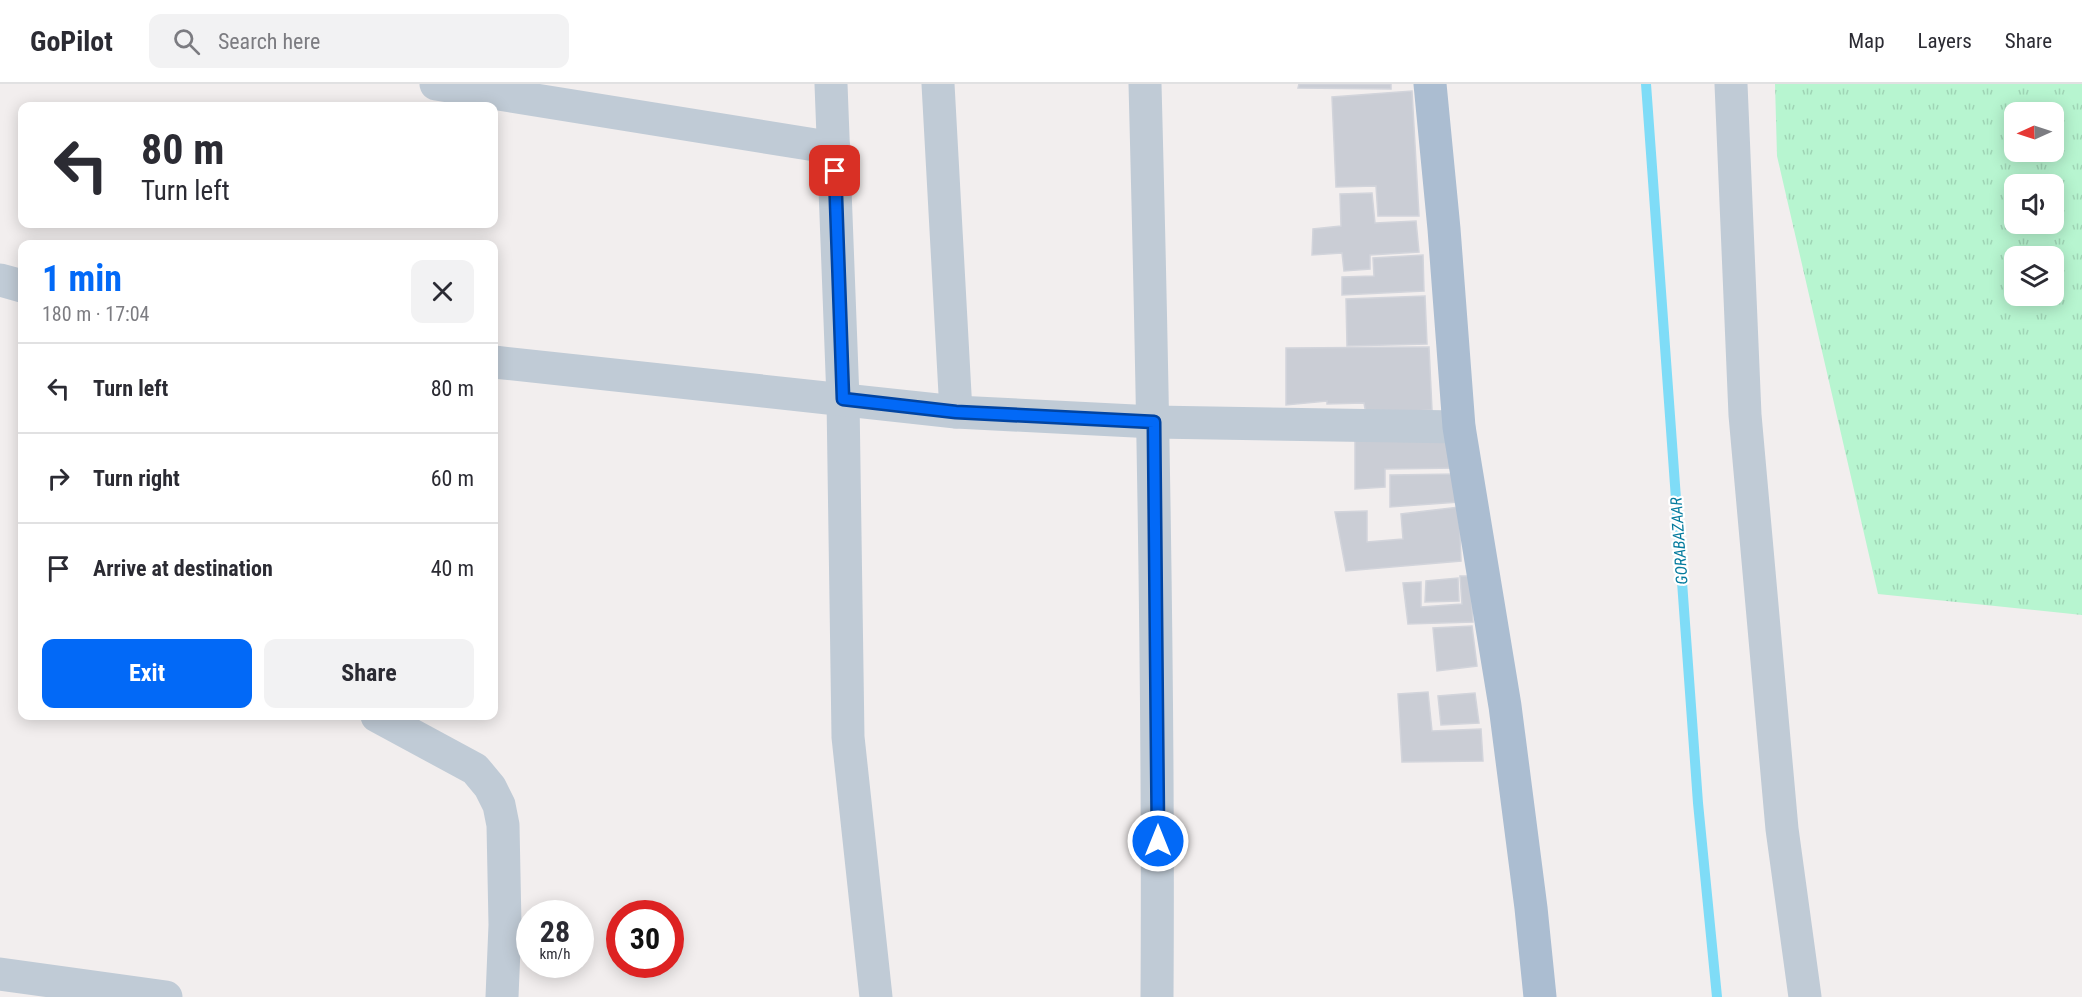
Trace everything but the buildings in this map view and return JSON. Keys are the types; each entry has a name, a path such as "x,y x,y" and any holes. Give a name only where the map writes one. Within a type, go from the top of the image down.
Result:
{"main road":[{"path":"1430,84 1459,427 1505,706 1540,997"}],"street":[{"path":"436,84 505,89 834,148"},
{"path":"831,84 843,399 848,737 876,997"},
{"path":"938,84 956,412"},
{"path":"1145,84 1154,422 1158,796 1157,997"},
{"path":"1731,84 1745,416 1782,829 1805,997"},
{"path":"0,280 18,285"},
{"path":"498,362 956,412 1154,422 1459,427"},
{"path":"384,720 475,769 490,787 499,805 503,825 505,925 502,997"},
{"path":"0,974 166,997"}],"green space":[{"path":"1775,84 2082,84 2082,615 1878,594 1777,156"}],"waterway":[{"name":"GORABAZAAR","path":"1646,84 1698,803 1717,997"}],"route":[{"path":"835,171 843,399 956,412 1154,422 1158,841"}]}
